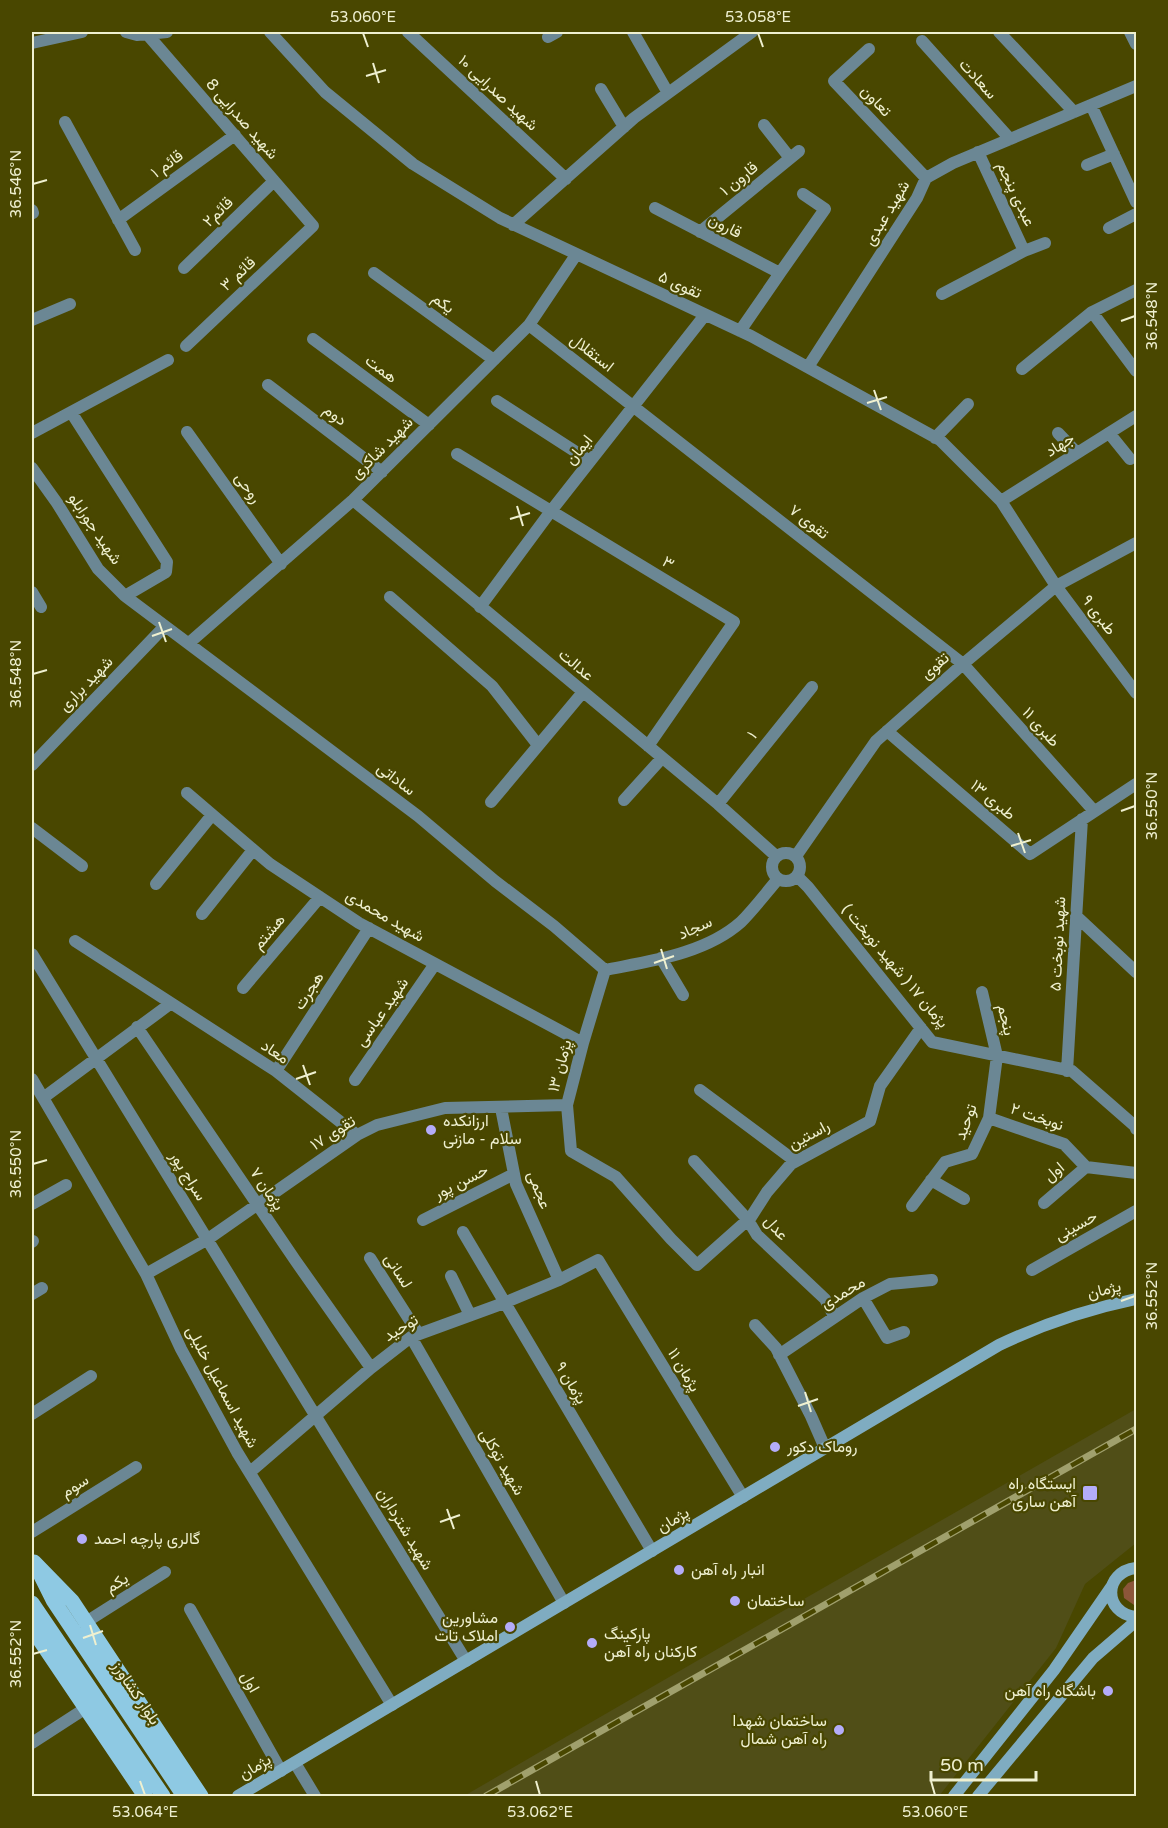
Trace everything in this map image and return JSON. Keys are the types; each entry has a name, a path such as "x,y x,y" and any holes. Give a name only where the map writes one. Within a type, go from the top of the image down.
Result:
{"main road":[{"name":"پژمان","path":"238,1797 1008,1341 1037,1327 1077,1313 1137,1299"},
{"path":"33,1560 72,1601 201,1797"},
{"name":"بلوار کشاورز","path":"33,1560 53,1600 180,1790"},
{"path":"954,1797 1054,1670 1115,1580 1124,1571 1136,1568"},
{"path":"978,1797 1093,1658 1137,1619 1124,1614 1115,1605 1111,1593 1112,1586"},
{"path":"32,1603 162,1795"},
{"path":"32,1624 35,1633 145,1797"}],"street":[{"path":"32,43 74,32"},
{"path":"126,32 137,34 167,32"},
{"name":"تقوی ۵","path":"270,32 325,92 413,164 513,225 740,331 935,438 1001,501 1056,586"},
{"name":"شهید صدرایی ۱۰","path":"408,32 566,179"},
{"path":"633,32 668,93"},
{"path":"513,225 624,127 752,32"},
{"path":"1130,32 1137,44"},
{"path":"1002,33 1074,112"},
{"name":"شهید صدرایی 8","path":"147,34 313,226"},
{"name":"سعادت","path":"922,41 1010,139"},
{"name":"تعاون","path":"869,49 834,81 926,178"},
{"name":"شهید عبدی","path":"808,367 917,198 926,178 978,152 1137,86"},
{"path":"601,89 624,127"},
{"path":"1091,105 1114,154 1132,180 1137,202"},
{"path":"65,122 135,250"},
{"name":"قارون ۱","path":"700,232 795,154 764,125"},
{"name":"قائم ۱","path":"118,220 234,135"},
{"name":"عبدی پنجم","path":"978,152 1024,250"},
{"path":"1087,165 1114,154"},
{"name":"قائم۲","path":"184,268 274,181"},
{"path":"740,331 825,209 804,194"},
{"name":"قارون","path":"655,208 780,273"},
{"path":"1109,228 1137,214"},
{"name":"قائم ۳","path":"186,346 313,226"},
{"path":"942,294 1024,250 1045,243"},
{"name":"شهید شاکری","path":"189,643 353,500 494,360 529,324 576,255"},
{"name":"یکم","path":"374,273 494,360"},
{"path":"1022,369 1092,312 1137,290"},
{"path":"32,320 70,304"},
{"path":"1092,312 1137,372"},
{"name":"ایمان","path":"480,607 551,511 705,315"},
{"name":"استقلال","path":"529,324 634,406"},
{"name":"همت","path":"313,339 429,425"},
{"path":"32,433 168,360"},
{"name":"دوم","path":"268,385 382,472"},
{"path":"497,401 590,461"},
{"path":"935,438 968,404"},
{"name":"تقوی ۷","path":"634,406 963,664"},
{"path":"71,412 167,562 166,572 125,596"},
{"name":"جهاد","path":"1001,501 1137,416"},
{"name":"روحی","path":"187,432 281,564"},
{"path":"1058,433 1077,453"},
{"path":"1109,433 1130,459"},
{"name":"۳","path":"457,454 734,622 648,746"},
{"name":"شهید جورابلو","path":"32,468 98,569 125,596 165,626"},
{"name":"عدالت","path":"353,500 718,804 776,856"},
{"name":"تقوی","path":"796,856 876,741 1056,586 1137,543"},
{"name":"طبری ۹","path":"1056,586 1137,693"},
{"path":"32,592 41,608"},
{"path":"390,597 492,686 538,745"},
{"name":"ساداتی","path":"165,626 418,816 603,968"},
{"name":"شهید براری","path":"32,765 165,626"},
{"name":"طبری ۱۱","path":"963,664 1094,812"},
{"name":"۱","path":"718,804 812,687"},
{"path":"490,802 583,692"},
{"name":"طبری ۱۳","path":"887,732 1030,854 1082,819"},
{"path":"624,800 662,758"},
{"path":"1082,819 1137,784"},
{"name":"شهید محمدی","path":"187,793 270,864 369,928 583,1043"},
{"path":"156,884 212,814"},
{"name":"شهید نوبخت ۵","path":"1067,1071 1082,819"},
{"path":"32,828 82,866"},
{"path":"202,914 253,850"},
{"path":"790,853 796,856 800,862 797,876 785,881 773,875 772,861 776,856 790,853"},
{"name":"پژمان ۱۷ ( شهید نوبخت )","path":"797,876 932,1042 1072,1071 1136,1128"},
{"name":"سجاد","path":"603,968 661,958 693,949 740,922 778,879"},
{"name":"هشتم","path":"243,988 320,897"},
{"path":"1076,916 1137,972"},
{"name":"هجرت","path":"276,1071 369,928"},
{"name":"معاد","path":"75,941 276,1071 357,1136"},
{"name":"سراج پور","path":"32,954 316,1415"},
{"path":"661,958 682,995"},
{"name":"شهید عباسی","path":"355,1080 435,964"},
{"name":"پژمان ۱۳","path":"603,968 567,1105 571,1151 616,1178 697,1265"},
{"name":"پنجم","path":"982,992 997,1056"},
{"path":"43,1098 170,1004"},
{"name":"پژمان ۷","path":"137,1027 371,1368"},
{"name":"راستین","path":"697,1265 748,1220 790,1164 870,1121 880,1086 921,1028"},
{"name":"توحید","path":"912,1206 945,1162 972,1154 989,1118 997,1056"},
{"name":"شهید اسماعیل خلیلی","path":"32,1079 146,1274 181,1349 250,1472 392,1705"},
{"path":"700,1090 795,1161"},
{"name":"تقوی ۱۷","path":"146,1274 208,1239 357,1136 377,1125 445,1108 567,1105"},
{"name":"عجمی","path":"501,1108 516,1184 559,1280"},
{"name":"نوبخت ۲","path":"989,1118 1064,1144 1086,1167"},
{"name":"عدل","path":"694,1161 748,1220 757,1234 825,1299 834,1316"},
{"path":"1086,1167 1137,1173"},
{"name":"اول","path":"1044,1203 1086,1167"},
{"name":"حسن پور","path":"423,1220 514,1174"},
{"path":"932,1180 964,1199"},
{"path":"32,1204 66,1185"},
{"name":"حسینی","path":"1032,1270 1137,1211"},
{"name":"پژمان ۹","path":"463,1232 652,1551"},
{"name":"لسانی","path":"370,1258 415,1335"},
{"name":"توحید","path":"250,1472 371,1368 415,1335 504,1303 559,1280 598,1260"},
{"name":"پژمان ۱۱","path":"598,1260 743,1497"},
{"path":"452,1276 470,1315"},
{"name":"محمدی","path":"779,1355 862,1298 890,1284 932,1280"},
{"path":"862,1298 887,1338 904,1332"},
{"path":"755,1325 779,1355 825,1448"},
{"name":"شهید توکلی","path":"415,1335 564,1603"},
{"path":"32,1414 91,1376"},
{"name":"شهید شترداران","path":"316,1415 466,1661"},
{"name":"سوم","path":"32,1532 136,1467"},
{"name":"یکم","path":"86,1622 165,1572"},
{"name":"اول","path":"190,1609 281,1771"},
{"path":"32,1743 86,1708"},
{"path":"295,1763 315,1797"}],"shaded area":[{"path":"1136,1409 1136,1543 1085,1584 1056,1648 939,1796 464,1796 776,1615"},
{"path":"1136,1580 1136,1605 1134,1605 1124,1598 1123,1589 1128,1583"}],"railway":[{"path":"486,1796 1136,1429"}],"place":[{"name":"ارزانکده سلام - مازنی","path":"431,1130"},
{"name":"روماک دکور","path":"775,1447"},
{"name":"ایستگاه راه آهن ساری","path":"1090,1493"},
{"name":"گالری پارچه احمد","path":"82,1539"},
{"name":"انبار راه آهن","path":"679,1570"},
{"name":"ساختمان","path":"735,1601"},
{"name":"مشاورین املاک تات","path":"510,1627"},
{"name":"پارکینگ کارکنان راه آهن","path":"592,1643"},
{"name":"باشگاه راه آهن","path":"1108,1691"},
{"name":"ساختمان شهدا راه آهن شمال","path":"839,1730"}]}
